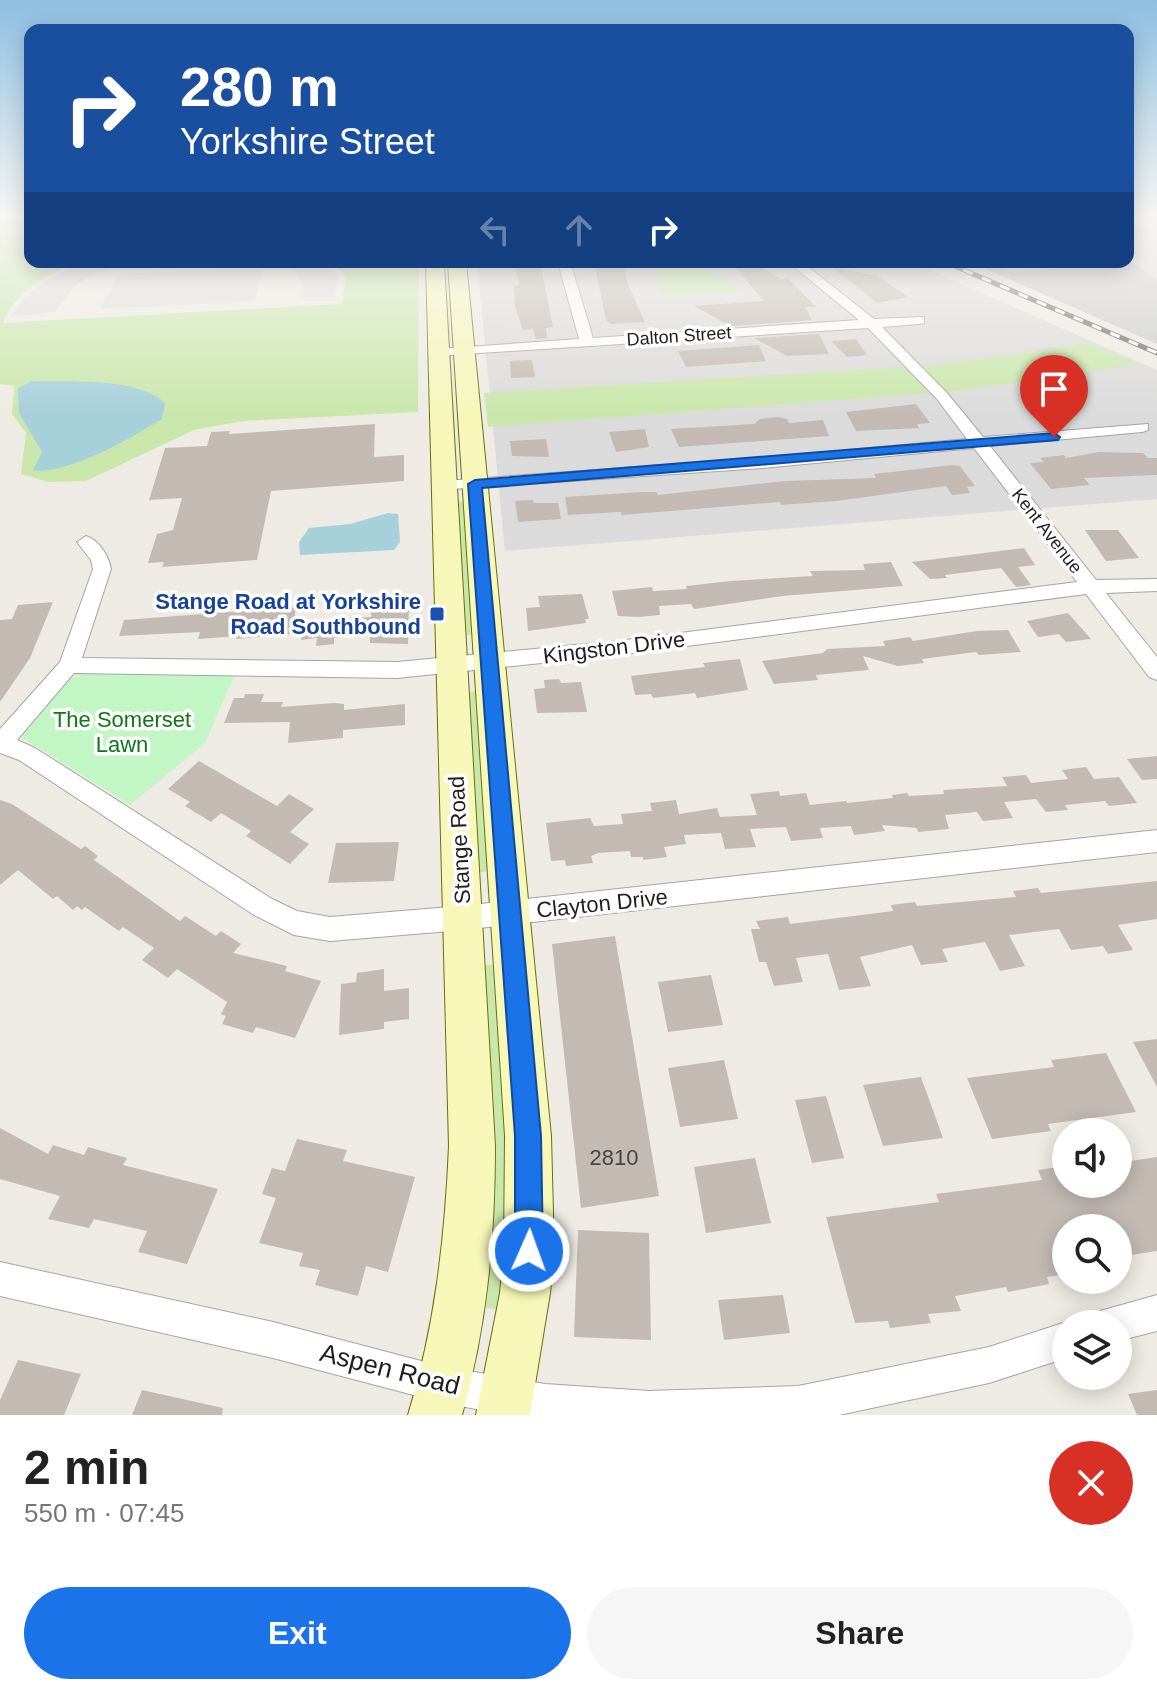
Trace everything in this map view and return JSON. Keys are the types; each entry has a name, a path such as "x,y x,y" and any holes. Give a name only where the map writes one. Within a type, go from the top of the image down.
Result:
{"main road":[{"name":"Stange Road","path":"436,284 439,353 460,485"},
{"name":"Stange Road","path":"440,1400 461,1302 471,1227 472,1146 462,918 470,663 460,485 465,351 459,284"},
{"name":"Stange Road","path":"470,663 509,913 528,1136 530,1210 525,1293 504,1406"}],"street":[{"path":"570,284 587,342"},
{"name":"Kent Avenue","path":"822,284 871,323 924,376 1157,672"},
{"name":"Dalton Street","path":"439,353 919,320"},
{"path":"460,485 979,444 1142,427"},
{"path":"1,743 69,665 102,569 100,559 86,542"},
{"name":"Kingston Drive","path":"69,665 365,671 470,663 1091,587 1157,585"},
{"name":"Clayton Drive","path":"1,743 27,754 263,907 294,923 330,929 509,913 1157,841"},
{"name":"Aspen Road","path":"0,1279 273,1340 440,1400 504,1406 545,1403 649,1410 798,1405 989,1365 1052,1345"},
{"path":"1132,1319 1157,1313"}],"shaded area":[{"path":"42,284 78,284 55,312 10,317 26,296"},
{"path":"113,284 259,284 255,301 100,309"},
{"path":"303,284 337,284 335,297 298,297"},
{"path":"479,284 961,284 1157,370 1157,499 505,551"},
{"path":"1020,284 1157,284 1157,344"}],"green space":[{"path":"0,284 35,284 15,302 3,323 342,304 345,284 419,284 418,412 243,421 194,430 86,481 48,482 21,474 26,433 12,414 14,386 0,384"},
{"path":"658,284 730,284 743,292 663,296"},
{"path":"1089,343 1140,364 957,391 488,427 484,393 937,365"},
{"path":"466,501 474,634 461,636 455,502"},
{"name":"The Somerset Lawn","path":"89,673 234,676 205,743 130,805 23,738 23,731 66,680"},
{"path":"478,691 490,871 474,873 464,693"},
{"path":"497,964 511,1211 499,1310 477,1306 478,966"}],"water":[{"path":"32,381 102,383 138,389 165,403 162,419 83,461 33,471 42,452 19,413 18,388"},
{"path":"388,513 398,514 400,542 394,550 300,555 299,542 309,528 350,524"}],"building":[{"path":"544,284 553,327 546,328 547,338 536,339 533,329 523,330 515,306 514,285"},
{"path":"599,284 628,284 645,322 610,324 606,320"},
{"path":"749,284 794,284 816,307 805,307 812,320 731,326 694,306 764,301"},
{"path":"853,284 889,284 908,297 877,303"},
{"path":"819,334 829,354 787,356 754,338"},
{"path":"856,339 867,355 847,357 831,341"},
{"path":"759,345 766,361 686,367 678,351"},
{"path":"532,360 535,377 511,378 510,361"},
{"path":"916,404 930,423 917,424 919,428 856,431 846,412"},
{"path":"760,419 787,419 789,423 823,420 829,436 679,447 671,429 754,424"},
{"path":"375,424 374,457 404,455 404,481 271,491 257,560 162,567 164,562 148,563 157,534 173,530 182,498 149,500 165,448 207,446 211,432 230,431 229,434"},
{"path":"645,429 649,447 616,452 609,432"},
{"path":"546,439 549,457 512,456 510,441"},
{"path":"1099,452 1143,453 1148,458 1157,458 1157,475 1084,478 1090,485 1051,489 1030,463 1044,462 1040,458 1064,455 1066,458"},
{"path":"960,466 975,486 967,487 970,493 952,495 946,486 836,501 781,505 780,502 622,515 621,512 568,515 565,497 641,492 656,492 658,495 785,481 876,478 874,474"},
{"path":"533,500 534,503 558,503 561,519 518,522 515,501"},
{"path":"1085,530 1118,530 1139,558 1106,561"},
{"path":"1024,548 1035,565 1018,567 1031,585 1016,587 1001,568 930,579 912,562"},
{"path":"891,562 903,586 783,596 694,609 691,604 659,606 660,615 618,616 612,591 652,587 653,591 687,589 686,586 731,581 813,576 810,571 865,570 863,564"},
{"path":"582,594 589,619 585,619 586,623 528,631 526,608 540,607 538,596"},
{"path":"53,602 30,658 0,702 0,620 12,619 18,605"},
{"path":"409,602 408,644 370,643 370,635 334,638 334,644 316,646 317,638 301,640 303,623 371,617 372,606"},
{"path":"296,607 292,634 236,639 237,636 198,639 200,632 119,636 124,620"},
{"path":"1068,613 1091,639 1066,642 1059,634 1038,637 1027,621"},
{"path":"1008,630 1021,652 979,655 976,652 922,659 924,663 898,666 863,656 869,670 816,675 818,680 774,684 762,661 823,653 827,649 885,646 883,641 910,637 913,641 977,631"},
{"path":"740,659 748,690 697,698 695,693 653,698 651,694 635,695 631,676 705,667 703,663"},
{"path":"559,679 561,683 581,682 587,712 537,713 534,689 545,688 544,680"},
{"path":"245,694 264,694 261,702 283,702 281,707 334,703 344,704 344,710 405,704 405,725 343,730 343,738 288,743 290,722 224,723 234,698 244,698"},
{"path":"1157,756 1157,779 1142,780 1127,759"},
{"path":"199,761 277,806 289,794 314,809 290,832 309,844 290,864 246,836 251,831 221,813 211,822 185,806 190,802 168,789"},
{"path":"1086,767 1094,779 1119,777 1137,803 1109,806 1105,801 1065,805 1068,810 1046,812 1036,799 1004,802 1013,818 983,821 977,812 945,815 949,829 918,832 917,828 882,825 885,831 854,835 851,826 820,828 823,838 791,841 786,827 750,829 756,847 725,849 721,833 684,835 686,844 664,847 667,857 643,860 643,857 631,857 630,851 598,853 591,856 593,863 566,866 565,860 551,861 546,823 590,818 594,826 623,824 621,814 652,811 650,803 676,800 679,814 717,808 720,817 757,815 750,794 779,791 780,796 806,793 810,805 847,803 893,798 892,795 907,793 909,796 944,794 943,790 1007,786 1002,777 1026,775 1031,783 1068,779 1062,770"},
{"path":"0,800 12,804 81,849 85,846 98,856 94,860 180,921 185,916 216,936 221,931 241,944 233,953 287,966 285,971 321,981 295,1038 256,1027 253,1033 222,1024 226,1016 221,1014 227,1002 177,969 168,978 142,960 154,948 123,927 119,931 85,907 82,910 77,906 73,910 57,896 53,899 18,870 0,885"},
{"path":"399,842 394,881 328,883 336,843"},
{"path":"1157,881 1157,919 1118,925 1133,950 1108,954 1103,946 1071,950 1059,929 1009,935 1025,966 1000,971 985,942 942,949 948,962 921,965 912,945 860,957 871,986 839,990 828,954 796,958 803,982 774,986 766,962 759,962 751,929 760,929 756,921 788,917 790,924 893,911 891,905 915,902 917,906 1016,897 1013,891 1038,888 1041,893"},
{"path":"615,936 659,1196 581,1208 552,944"},
{"path":"384,969 384,991 409,988 409,1019 384,1022 384,1029 339,1035 341,984 356,982 357,973"},
{"path":"711,975 723,1025 668,1032 658,982"},
{"path":"1157,1039 1157,1087 1133,1042"},
{"path":"1106,1053 1136,1112 1092,1118 1052,1118 1052,1123 1048,1124 1051,1131 992,1139 967,1078 1054,1067 1051,1060"},
{"path":"724,1060 738,1119 680,1127 668,1068"},
{"path":"921,1077 943,1138 883,1146 863,1085"},
{"path":"826,1096 844,1158 812,1163 795,1100"},
{"path":"0,1128 48,1154 53,1145 84,1155 88,1147 127,1158 123,1165 218,1189 187,1264 138,1252 147,1231 94,1219 89,1228 48,1219 60,1196 0,1179"},
{"path":"297,1139 347,1150 343,1161 415,1177 388,1272 366,1266 358,1296 315,1285 320,1270 299,1266 303,1253 259,1243 276,1198 262,1194 272,1168 285,1171"},
{"path":"1157,1157 1157,1251 1132,1255 1132,1214 1052,1214 1052,1276 1047,1277 1049,1284 1008,1292 1006,1287 955,1296 961,1311 928,1314 931,1323 890,1328 888,1321 855,1323 826,1217 939,1202 936,1194 1042,1180 1038,1170 1052,1168 1052,1198 1132,1198 1132,1161"},
{"path":"755,1158 771,1223 706,1233 694,1167"},
{"path":"578,1230 649,1233 651,1340 574,1337"},
{"path":"783,1295 790,1333 724,1340 718,1300"},
{"path":"18,1360 81,1374 64,1415 0,1415 0,1400"},
{"path":"142,1390 223,1408 222,1415 132,1415"},
{"path":"1157,1390 1157,1415 1137,1415 1128,1394"}],"railway":[{"path":"996,284 1157,353"}],"place":[{"name":"Stange Road at Yorkshire Road Southbound","path":"437,614"}],"route":[{"path":"529,1251 528,1136 475,484 1054,437"}]}
